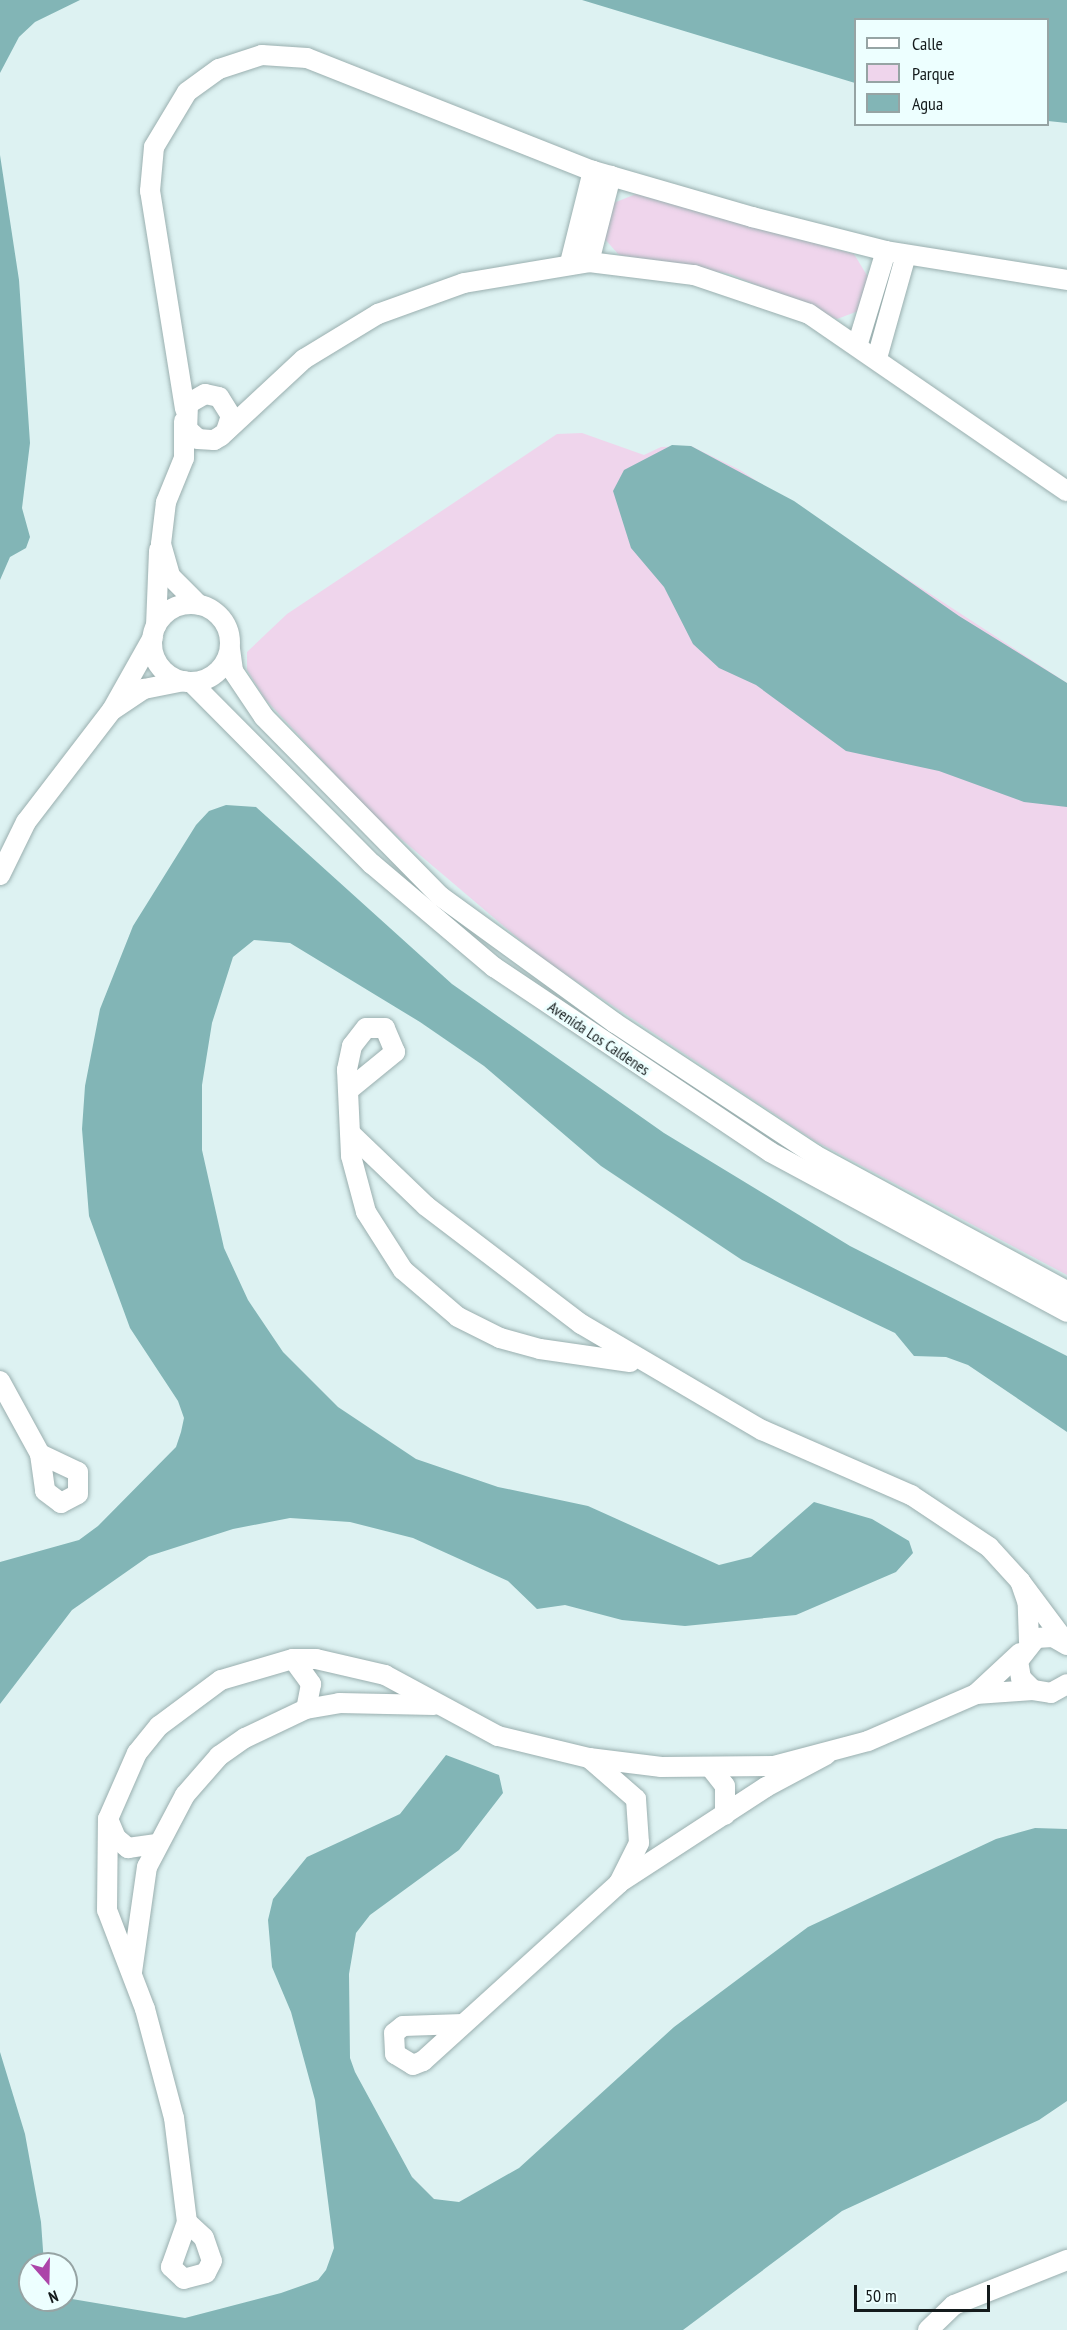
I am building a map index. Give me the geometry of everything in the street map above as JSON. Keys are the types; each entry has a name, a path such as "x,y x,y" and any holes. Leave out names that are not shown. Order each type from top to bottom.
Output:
{"street":[{"path":"187,681 163,670 155,632 155,565 161,544 166,502 180,473 184,415 182,372 150,170 173,107 219,69 262,55 307,58 602,174 886,251 1067,280"},
{"path":"580,262 602,174"},
{"path":"858,343 886,251"},
{"path":"877,358 906,255"},
{"path":"180,473 224,434 257,399 329,341 378,314 464,283 580,262 734,285 809,314 858,343 1067,491"},
{"path":"182,372 229,409 224,434"},
{"path":"184,415 208,394 257,399"},
{"path":"184,415 198,439 224,434"},
{"path":"112,710 144,689 187,681 220,669 230,649 226,626 199,605 170,576 161,544"},
{"path":"0,875 26,822 112,710 155,632 174,608 199,605"},
{"name":"Avenida Los Caldenes","path":"230,649 233,671 264,717 440,896 615,1023 815,1155 1067,1291"},
{"name":"Avenida Los Caldenes","path":"187,681 372,864 495,967 770,1152 1067,1312"},
{"path":"351,1088 351,1134 356,1184 366,1212 404,1270 432,1298 500,1338 641,1364"},
{"path":"351,1134 371,1159 498,1264 641,1364 762,1430 911,1495 989,1547 1020,1581 1067,1645"},
{"path":"0,1381 39,1454"},
{"path":"1020,1581 1028,1604 1021,1678 1054,1692"},
{"path":"976,1694 1025,1647 1053,1637 1067,1645"},
{"path":"187,2222 174,2118 132,1972 107,1911 108,1819 137,1753 183,1704 221,1680 293,1659 337,1662 385,1675 434,1705 498,1736 589,1758 661,1767 711,1768 774,1766 826,1755"},
{"path":"293,1659 311,1684 306,1709"},
{"path":"463,2024 619,1883 686,1839 826,1755 976,1694 1054,1692"},
{"path":"132,1972 141,1895 157,1844 185,1795 219,1756 244,1738 306,1709 339,1703 434,1705"},
{"path":"589,1758 636,1799"},
{"path":"619,1883 642,1829 636,1799 639,1785 661,1767"},
{"path":"711,1768 725,1786 725,1815"},
{"path":"108,1819 116,1838 128,1848 157,1844"},
{"path":"642,1829 662,1841 686,1839"},
{"path":"915,2330 931,2327 954,2305 989,2288 1067,2260"}],"green space":[{"path":"636,194 854,254 868,277 861,310 837,319 730,274 619,255 603,237 611,204"},
{"path":"582,433 644,455 661,447 691,446 740,470 1067,683 1067,1275 815,1141 540,957 374,816 265,699 247,670 247,652 287,614 557,434"}],"water":[{"path":"0,0 80,0 35,22 19,37 0,73"},
{"path":"582,0 1067,0 1067,123 1049,121 1049,18 854,18 854,83"},
{"path":"0,155 19,280 30,443 22,508 30,537 26,548 10,557 0,580"},
{"path":"672,445 691,446 794,501 959,616 1067,683 1067,807 1024,802 939,771 846,751 756,685 719,668 693,644 664,587 631,548 613,491 624,470"},
{"path":"226,805 256,807 452,984 664,1133 850,1246 1067,1356 1067,1432 968,1365 946,1357 914,1356 895,1333 742,1260 601,1166 484,1066 420,1022 290,943 254,940 233,957 212,1023 202,1085 202,1150 224,1248 248,1300 283,1352 338,1407 416,1459 498,1487 588,1506 719,1565 751,1557 814,1502 872,1519 909,1541 913,1553 896,1572 796,1615 685,1626 622,1620 565,1605 537,1609 508,1581 413,1538 350,1522 290,1518 233,1529 149,1556 72,1610 0,1704 0,1562 79,1540 98,1526 176,1447 181,1432 184,1418 178,1401 130,1328 89,1216 82,1129 85,1086 100,1009 133,926 196,825 209,811"},
{"path":"446,1755 499,1775 503,1793 459,1850 370,1915 356,1933 349,1974 350,2058 355,2072 412,2177 434,2199 459,2202 519,2168 674,2027 808,1927 996,1839 1035,1828 1067,1829 1067,2101 1039,2120 842,2211 683,2330 0,2330 0,2052 25,2134 41,2222 43,2252 18,2252 18,2312 78,2312 78,2300 185,2318 281,2293 318,2280 326,2270 334,2248 315,2100 291,2012 272,1967 268,1920 273,1899 307,1857 400,1814"}]}
